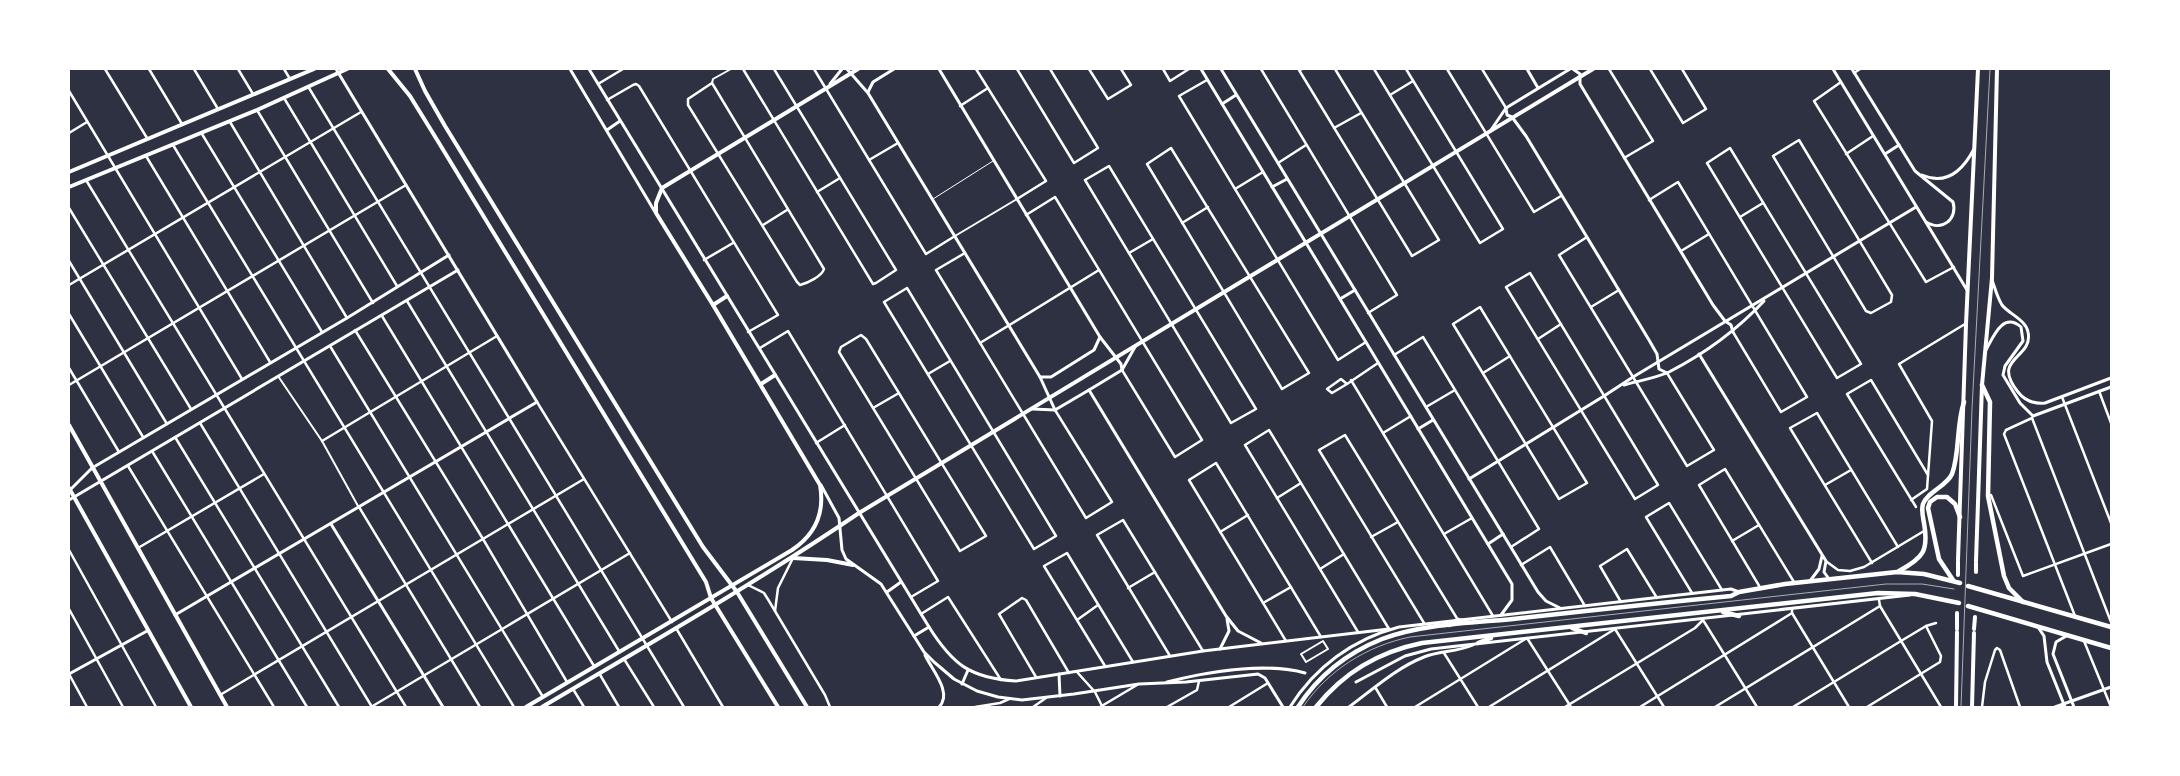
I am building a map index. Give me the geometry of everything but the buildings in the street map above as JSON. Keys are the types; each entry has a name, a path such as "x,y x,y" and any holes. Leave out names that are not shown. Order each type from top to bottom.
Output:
{"highway":[{"path":"1982,384 1989,398 1990,407 1988,496 2004,576 2009,588 2023,602"},
{"path":"1897,572 1918,560 1926,548 1924,504 1929,496 1947,482 1952,472 1959,416 1964,402"},
{"path":"1298,707 1323,677 1355,652 1399,634 1471,623 1731,596 1740,592 1795,583 1897,572 1924,574 1956,582 1938,556 1928,508 1930,502 1937,496 1947,497 1954,502 1960,517"},
{"path":"1968,586 2111,627"},
{"path":"1316,707 1344,677 1364,664 1386,653 1422,643 1878,593 1915,594 1957,603"},
{"path":"1968,606 2111,648"},
{"path":"1720,611 1739,616"},
{"path":"1447,626 1458,620 1471,623"},
{"path":"1571,627 1586,633"},
{"path":"1478,643 1495,636"}],"main road":[{"path":"69,172 314,69"},
{"path":"69,187 202,134 309,88 347,69"},
{"path":"388,69 410,96 706,582 716,606 778,707"},
{"path":"415,69 424,91 445,126 692,530 716,567 737,592 807,707"},
{"path":"526,707 792,550 807,539 815,527 821,513 820,485 656,212 656,203 662,188 858,69"},
{"path":"542,707 549,706 624,658 716,606 793,558 859,513 1593,69"},
{"path":"1958,575 1966,324 1976,147 1978,69"},
{"path":"1976,572 1982,384 1992,278 1997,69"},
{"path":"713,305 727,296"},
{"path":"761,384 775,376"},
{"path":"69,425 226,707"},
{"path":"69,490 191,707"},
{"path":"793,558 827,560 853,565"},
{"path":"1956,707 1957,612"},
{"path":"1972,707 1974,617"}],"street":[{"path":"104,69 147,138"},
{"path":"149,69 182,124"},
{"path":"194,69 218,109"},
{"path":"238,69 253,94"},
{"path":"284,69 290,78"},
{"path":"336,69 672,622"},
{"path":"570,69 656,212"},
{"path":"589,69 928,627 948,655 968,670 984,677 1001,680 1037,678 1220,648 1389,629 1424,623 1722,590 1740,592"},
{"path":"598,84 623,69"},
{"path":"712,83 824,270 816,277 800,285 687,101 712,83 713,79 730,69"},
{"path":"743,69 873,284 896,270 774,69"},
{"path":"814,69 828,86 869,160 926,254 1046,181 976,69"},
{"path":"828,86 842,69"},
{"path":"847,69 852,72 868,93 1009,325 1051,397 1051,403 1112,502 1086,518 936,270 965,253"},
{"path":"868,93 868,88 873,82 894,69"},
{"path":"939,69 960,106 1070,288 1100,337 1120,364 1175,457 1202,440 1055,197 1026,215"},
{"path":"1018,69 1074,163 1098,148 1050,69"},
{"path":"1089,69 1108,99 1131,85 1121,69"},
{"path":"1162,69 1170,81 1189,69"},
{"path":"1201,69 1512,584 1512,600 1501,615"},
{"path":"1222,69 1521,565 1542,597 1561,608"},
{"path":"1261,69 1397,295 1368,313"},
{"path":"1300,70 1412,256 1439,240 1335,69"},
{"path":"1374,69 1480,243 1503,229 1406,69"},
{"path":"1447,69 1534,212 1561,196"},
{"path":"1482,69 1506,108 1507,116 1512,117 1526,136 1561,196 1587,237 1656,352 1659,369 1667,373 1714,450 1687,466 1559,255 1587,237"},
{"path":"1527,69 1538,88"},
{"path":"1491,130 1506,108 1538,88 1571,69 1580,76 1580,84 1624,158 1713,305 1725,321 1731,324 1733,332 1781,412 1807,397 1678,182 1650,200"},
{"path":"1609,69 1653,141 1624,158"},
{"path":"1650,69 1683,123 1706,109 1682,69"},
{"path":"1833,69 1923,220 1968,291"},
{"path":"1860,69 1853,71 1915,171 1950,197 1955,207 1952,218 1943,225 1930,225 1923,220"},
{"path":"1207,80 1179,96 1338,360 1366,342"},
{"path":"1390,95 1413,81"},
{"path":"1841,82 1814,101 1846,154 1926,282 1954,267"},
{"path":"607,100 636,84 778,315 748,332"},
{"path":"309,88 644,638 684,707"},
{"path":"960,106 988,88"},
{"path":"69,91 242,379"},
{"path":"1222,104 1236,94"},
{"path":"284,98 398,288"},
{"path":"257,110 373,303"},
{"path":"69,285 361,112"},
{"path":"1334,128 1362,112"},
{"path":"69,133 87,121"},
{"path":"607,130 620,121"},
{"path":"230,122 347,318"},
{"path":"202,134 322,332"},
{"path":"1846,154 1873,136"},
{"path":"1799,140 1893,298 1891,302 1869,313 1834,258 1773,156 1799,140"},
{"path":"869,160 898,143"},
{"path":"1278,163 1307,145"},
{"path":"1885,154 1899,145"},
{"path":"173,146 514,707"},
{"path":"1915,171 1934,179 1952,176 1967,163 1976,147"},
{"path":"1171,148 1208,207 1309,373 1282,390 1147,164 1171,148"},
{"path":"1730,148 1861,364 1837,378 1740,217 1707,163 1730,148"},
{"path":"146,155 270,362"},
{"path":"1109,166 1153,239 1256,409 1231,423 1085,180 1109,166"},
{"path":"1235,189 1263,172"},
{"path":"817,192 840,178"},
{"path":"1272,187 1287,179"},
{"path":"86,180 223,409 406,707"},
{"path":"69,386 378,204 406,185"},
{"path":"1740,217 1763,203"},
{"path":"1182,223 1208,207"},
{"path":"1469,479 1657,362 1834,258 1916,207"},
{"path":"69,208 191,409"},
{"path":"763,225 787,210"},
{"path":"1681,252 1709,234"},
{"path":"1129,253 1153,239"},
{"path":"704,260 734,243"},
{"path":"69,490 92,468 373,303 449,255"},
{"path":"69,261 167,424"},
{"path":"69,500 458,270"},
{"path":"980,343 1100,270"},
{"path":"1530,273 1658,485 1635,499 1538,339 1506,287 1530,273"},
{"path":"1992,278 2004,306 2028,330 2028,341 2008,367 2009,378 2020,394 2032,402 2045,403 2111,378"},
{"path":"906,288 1056,536 1034,549 928,374 884,302 906,288"},
{"path":"1340,300 1355,290"},
{"path":"1591,307 1619,290"},
{"path":"1621,386 1667,373 1699,354 1733,332 1766,298"},
{"path":"407,300 620,652"},
{"path":"1480,307 1586,483 1559,499 1483,373 1453,324 1480,307"},
{"path":"69,314 143,437"},
{"path":"382,316 594,668"},
{"path":"1985,353 2000,326 2008,322 2021,327 2023,340 2005,366 2003,375 2020,403 2032,417 2111,622"},
{"path":"1538,339 1561,324"},
{"path":"1911,500 1926,490 1932,421 1899,364 1966,324"},
{"path":"356,330 568,683"},
{"path":"759,349 788,331 938,581 911,598"},
{"path":"322,441 497,336"},
{"path":"859,336 863,336 899,393 986,536 960,551 838,350 859,336"},
{"path":"1040,377 1051,377 1094,350 1098,346 1100,337"},
{"path":"1394,355 1423,337 1539,528 1511,547"},
{"path":"330,346 544,697"},
{"path":"1032,409 1056,410 1122,370 1135,346"},
{"path":"1699,354 1822,555 1832,568 1842,571 1860,569 1924,531"},
{"path":"1483,373 1510,356"},
{"path":"928,374 950,361"},
{"path":"1346,384 1341,379 1327,389 1332,392 1346,384 1378,363"},
{"path":"69,368 119,452"},
{"path":"278,376 322,441 359,507 480,707"},
{"path":"1351,380 1493,616"},
{"path":"1916,507 1847,394 1871,380 1928,475"},
{"path":"2076,617 2004,431 2032,417 2111,386"},
{"path":"1089,390 1226,616 1238,630 1263,644"},
{"path":"1426,407 1455,390"},
{"path":"2099,391 2111,423"},
{"path":"873,408 899,393"},
{"path":"2062,397 2111,523"},
{"path":"174,615 537,402"},
{"path":"1872,563 1790,428 1817,413 1898,547"},
{"path":"1383,434 1411,416"},
{"path":"1418,429 1434,420"},
{"path":"200,423 371,707 630,554"},
{"path":"816,443 845,425"},
{"path":"1358,632 1245,445 1269,430 1389,629"},
{"path":"1424,623 1320,450 1345,434 1458,620"},
{"path":"175,437 339,707"},
{"path":"152,451 307,707"},
{"path":"1286,641 1189,480 1216,463 1321,637"},
{"path":"128,466 274,707"},
{"path":"1761,589 1699,485 1725,469 1795,583"},
{"path":"1825,485 1851,470"},
{"path":"138,548 264,474"},
{"path":"220,695 584,479"},
{"path":"1277,498 1301,483"},
{"path":"820,485 835,508 840,526 843,555 853,565 875,579 888,592 924,652 944,692 944,699 939,707"},
{"path":"1991,495 2023,576 2111,544"},
{"path":"1692,594 1646,517 1669,503 1722,590"},
{"path":"1220,532 1248,515"},
{"path":"1444,534 1472,518"},
{"path":"1170,656 1096,535 1123,520 1203,651"},
{"path":"1372,537 1398,522"},
{"path":"331,524 443,707"},
{"path":"1732,541 1759,525"},
{"path":"1488,544 1503,534"},
{"path":"1521,565 1550,547 1586,606"},
{"path":"1621,602 1600,566 1627,549 1656,598"},
{"path":"69,550 156,707"},
{"path":"1105,667 1044,566 1067,553 1133,662"},
{"path":"1320,569 1344,554"},
{"path":"1808,582 1819,569 1822,555"},
{"path":"776,612 778,588 793,558"},
{"path":"1826,561 1824,572 1829,580"},
{"path":"1128,588 1155,572"},
{"path":"888,592 901,582"},
{"path":"748,585 764,593 825,695 830,707"},
{"path":"1263,603 1290,587"},
{"path":"1356,682 1412,654 1478,643 1792,612 1901,598 1915,594"},
{"path":"920,614 948,597 1001,680"},
{"path":"1037,678 998,614 1023,598 1069,673"},
{"path":"1879,600 1880,606 1900,641 1941,707"},
{"path":"1077,620 1098,605"},
{"path":"1715,707 1880,606"},
{"path":"69,609 123,707"},
{"path":"1792,612 1849,707"},
{"path":"1640,707 1725,656 1792,612"},
{"path":"1220,648 1229,631 1226,616"},
{"path":"1703,620 1757,707"},
{"path":"1565,707 1570,706 1695,628 1703,620"},
{"path":"1793,707 1900,641 1926,626 1936,623"},
{"path":"1867,707 1921,675 1941,660 1926,626"},
{"path":"914,636 928,627"},
{"path":"2038,627 2044,636 2047,662 2064,706"},
{"path":"676,628 723,707"},
{"path":"1290,707 1306,686 1333,659 1359,642 1389,629"},
{"path":"1615,629 1664,707"},
{"path":"1490,707 1615,629"},
{"path":"87,707 69,674 147,631"},
{"path":"2068,635 2056,642 2052,652 2074,707"},
{"path":"1527,638 1570,706"},
{"path":"1415,707 1527,638"},
{"path":"2084,640 2111,707"},
{"path":"1323,641 1328,649 1306,662 1302,654 1323,641"},
{"path":"1348,707 1416,661 1478,643"},
{"path":"1982,707 1985,682 1994,650 1997,648 2000,650 2020,707"},
{"path":"924,652 944,672 962,684 988,695 1010,699 1047,698 1139,684 1199,681 1258,674 1268,683 1283,707"},
{"path":"1444,653 1478,707"},
{"path":"624,658 654,707"},
{"path":"1167,682 1189,676 1267,668 1285,668 1305,673"},
{"path":"962,684 968,670"},
{"path":"1077,672 1095,692 1101,707 1139,684"},
{"path":"599,673 619,707"},
{"path":"1059,674 1060,696"},
{"path":"1167,707 1197,690 1199,681"},
{"path":"1229,707 1268,683"},
{"path":"1375,687 1387,707"},
{"path":"2055,707 2064,706 2111,687"},
{"path":"573,689 584,707"},
{"path":"1033,707 1047,698"},
{"path":"975,707 1000,703 1010,699"}],"lane":[{"path":"932,199 993,160"}],"railway":[{"path":"1961,707 1972,409 1990,69"},
{"path":"1303,707 1324,682 1350,662 1364,653 1410,637 1886,584 1922,584 1954,589"}]}
